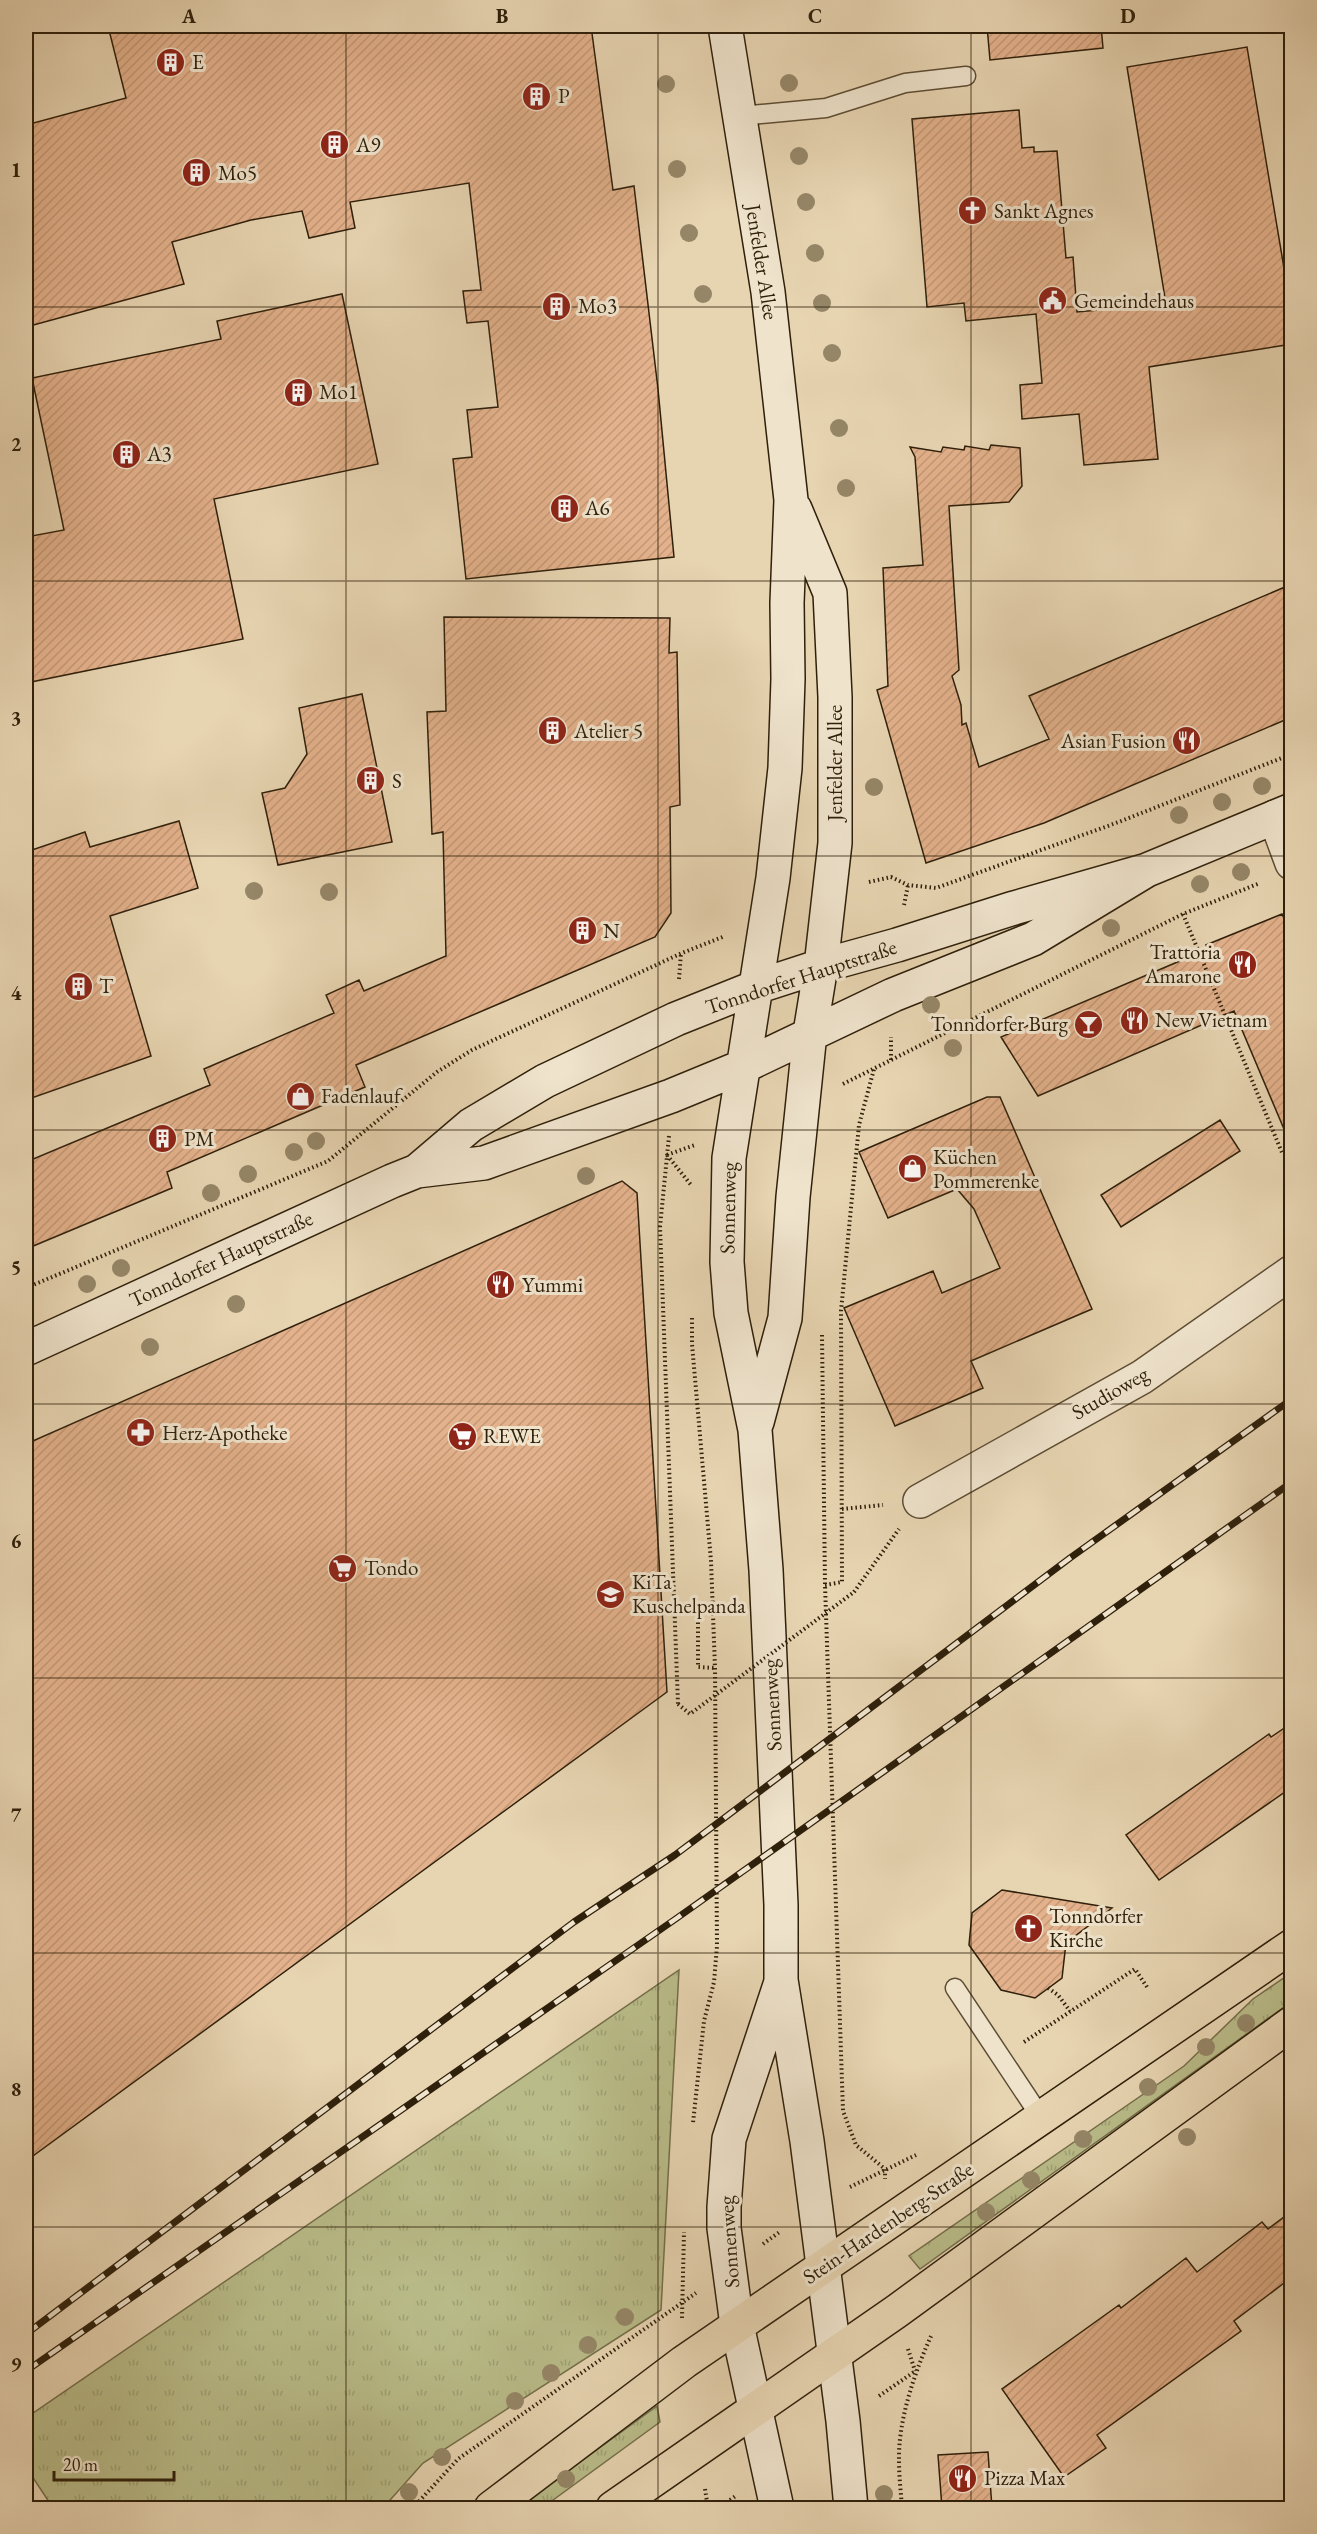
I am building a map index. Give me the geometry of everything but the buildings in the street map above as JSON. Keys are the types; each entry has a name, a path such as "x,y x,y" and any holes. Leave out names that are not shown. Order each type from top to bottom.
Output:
{"main road":[{"name":"Jenfelder Allee","path":"725,26 768,292 791,500 785,768 773,878 756,987"},
{"name":"Jenfelder Allee","path":"791,500 830,593 835,697 835,843 821,966 810,1033"},
{"name":"Tonndorfer Hauptstraße","path":"417,1172 471,1125 544,1081 676,1019 756,987 821,966 1147,870 1283,813"},
{"path":"1281,871 1283,813"},
{"name":"Tonndorfer Hauptstraße","path":"26,1349 392,1181 417,1172 484,1163 624,1115 744,1066 893,995 1034,939 1147,870"},
{"name":"Sonnenweg","path":"756,987 729,1158 727,1262 731,1313 755,1430 766,1570 781,1905 781,1980 807,2140 843,2421 851,2508"},
{"name":"Sonnenweg","path":"755,1430 785,1318 793,1197 810,1033"},
{"name":"Studioweg","path":"920,1501 1142,1377 1292,1272"},
{"name":"Stein-Hardenberg-Straße","path":"491,2508 684,2362 1292,1946"},
{"name":"Sonnenweg","path":"777,2508 737,2325 724,2228 729,2139 781,1980"},
{"path":"613,2508 906,2304 1292,2023"}],"lane":[{"path":"740,116 826,108 905,83 966,76"},
{"path":"955,1988 1042,2119"}],"path":[{"path":"908,885 936,888 1116,823 1292,754"},
{"path":"863,1074 1183,914 1281,871"},
{"path":"1183,914 1283,1155"},
{"path":"26,1288 328,1161 437,1072 472,1050 681,953"},
{"path":"825,1585 842,1582 841,1311 859,1125 874,1068"},
{"path":"692,1186 667,1155 660,1227 678,1704 690,1714 854,1592 920,1501"},
{"path":"692,1312 692,1344 711,1561 715,1668 717,1962"},
{"path":"822,1328 825,1585 843,2111 855,2145 885,2169"},
{"path":"675,1605 698,1605 698,1668 715,1668"},
{"path":"1016,2047 1135,1969 1147,1987"},
{"path":"1048,1988 1058,1995 1070,2011"},
{"path":"413,2508 458,2459 681,2304"},
{"path":"902,2508 898,2459 906,2407 915,2371"}],"green space":[{"path":"679,1970 661,2310 423,2463 383,2508 53,2508 26,2467 26,2418"},
{"path":"1291,1973 1291,2002 920,2269 909,2256 1184,2066 1253,1999"},
{"path":"657,2406 660,2422 542,2508 517,2508"}],"railway":[{"path":"26,2334 574,1922 675,1855 1070,1558 1292,1399"},
{"path":"26,2371 677,1918 1292,1482"}],"place":[{"name":"E","path":"171,62"},
{"name":"P","path":"537,96"},
{"name":"A9","path":"335,145"},
{"name":"Mo5","path":"197,173"},
{"name":"Sankt Agnes","path":"973,211"},
{"name":"Gemeindehaus","path":"1053,301"},
{"name":"Mo3","path":"557,306"},
{"name":"Mo1","path":"298,392"},
{"name":"A3","path":"126,454"},
{"name":"A6","path":"564,508"},
{"name":"Atelier 5","path":"553,731"},
{"name":"Asian Fusion","path":"1187,741"},
{"name":"S","path":"371,781"},
{"name":"N","path":"582,931"},
{"name":"Trattoria Amarone","path":"1242,964"},
{"name":"T","path":"78,986"},
{"name":"New Vietnam","path":"1134,1020"},
{"name":"Tonndorfer Burg","path":"1089,1024"},
{"name":"Fadenlauf","path":"300,1096"},
{"name":"PM","path":"163,1139"},
{"name":"Küchen Pommerenke","path":"912,1169"},
{"name":"Yummi","path":"501,1285"},
{"name":"Herz-Apotheke","path":"141,1433"},
{"name":"REWE","path":"462,1436"},
{"name":"Tondo","path":"343,1568"},
{"name":"KiTa Kuschelpanda","path":"611,1594"},
{"name":"Tonndorfer Kirche","path":"1028,1928"},
{"name":"Pizza Max","path":"963,2478"}]}
